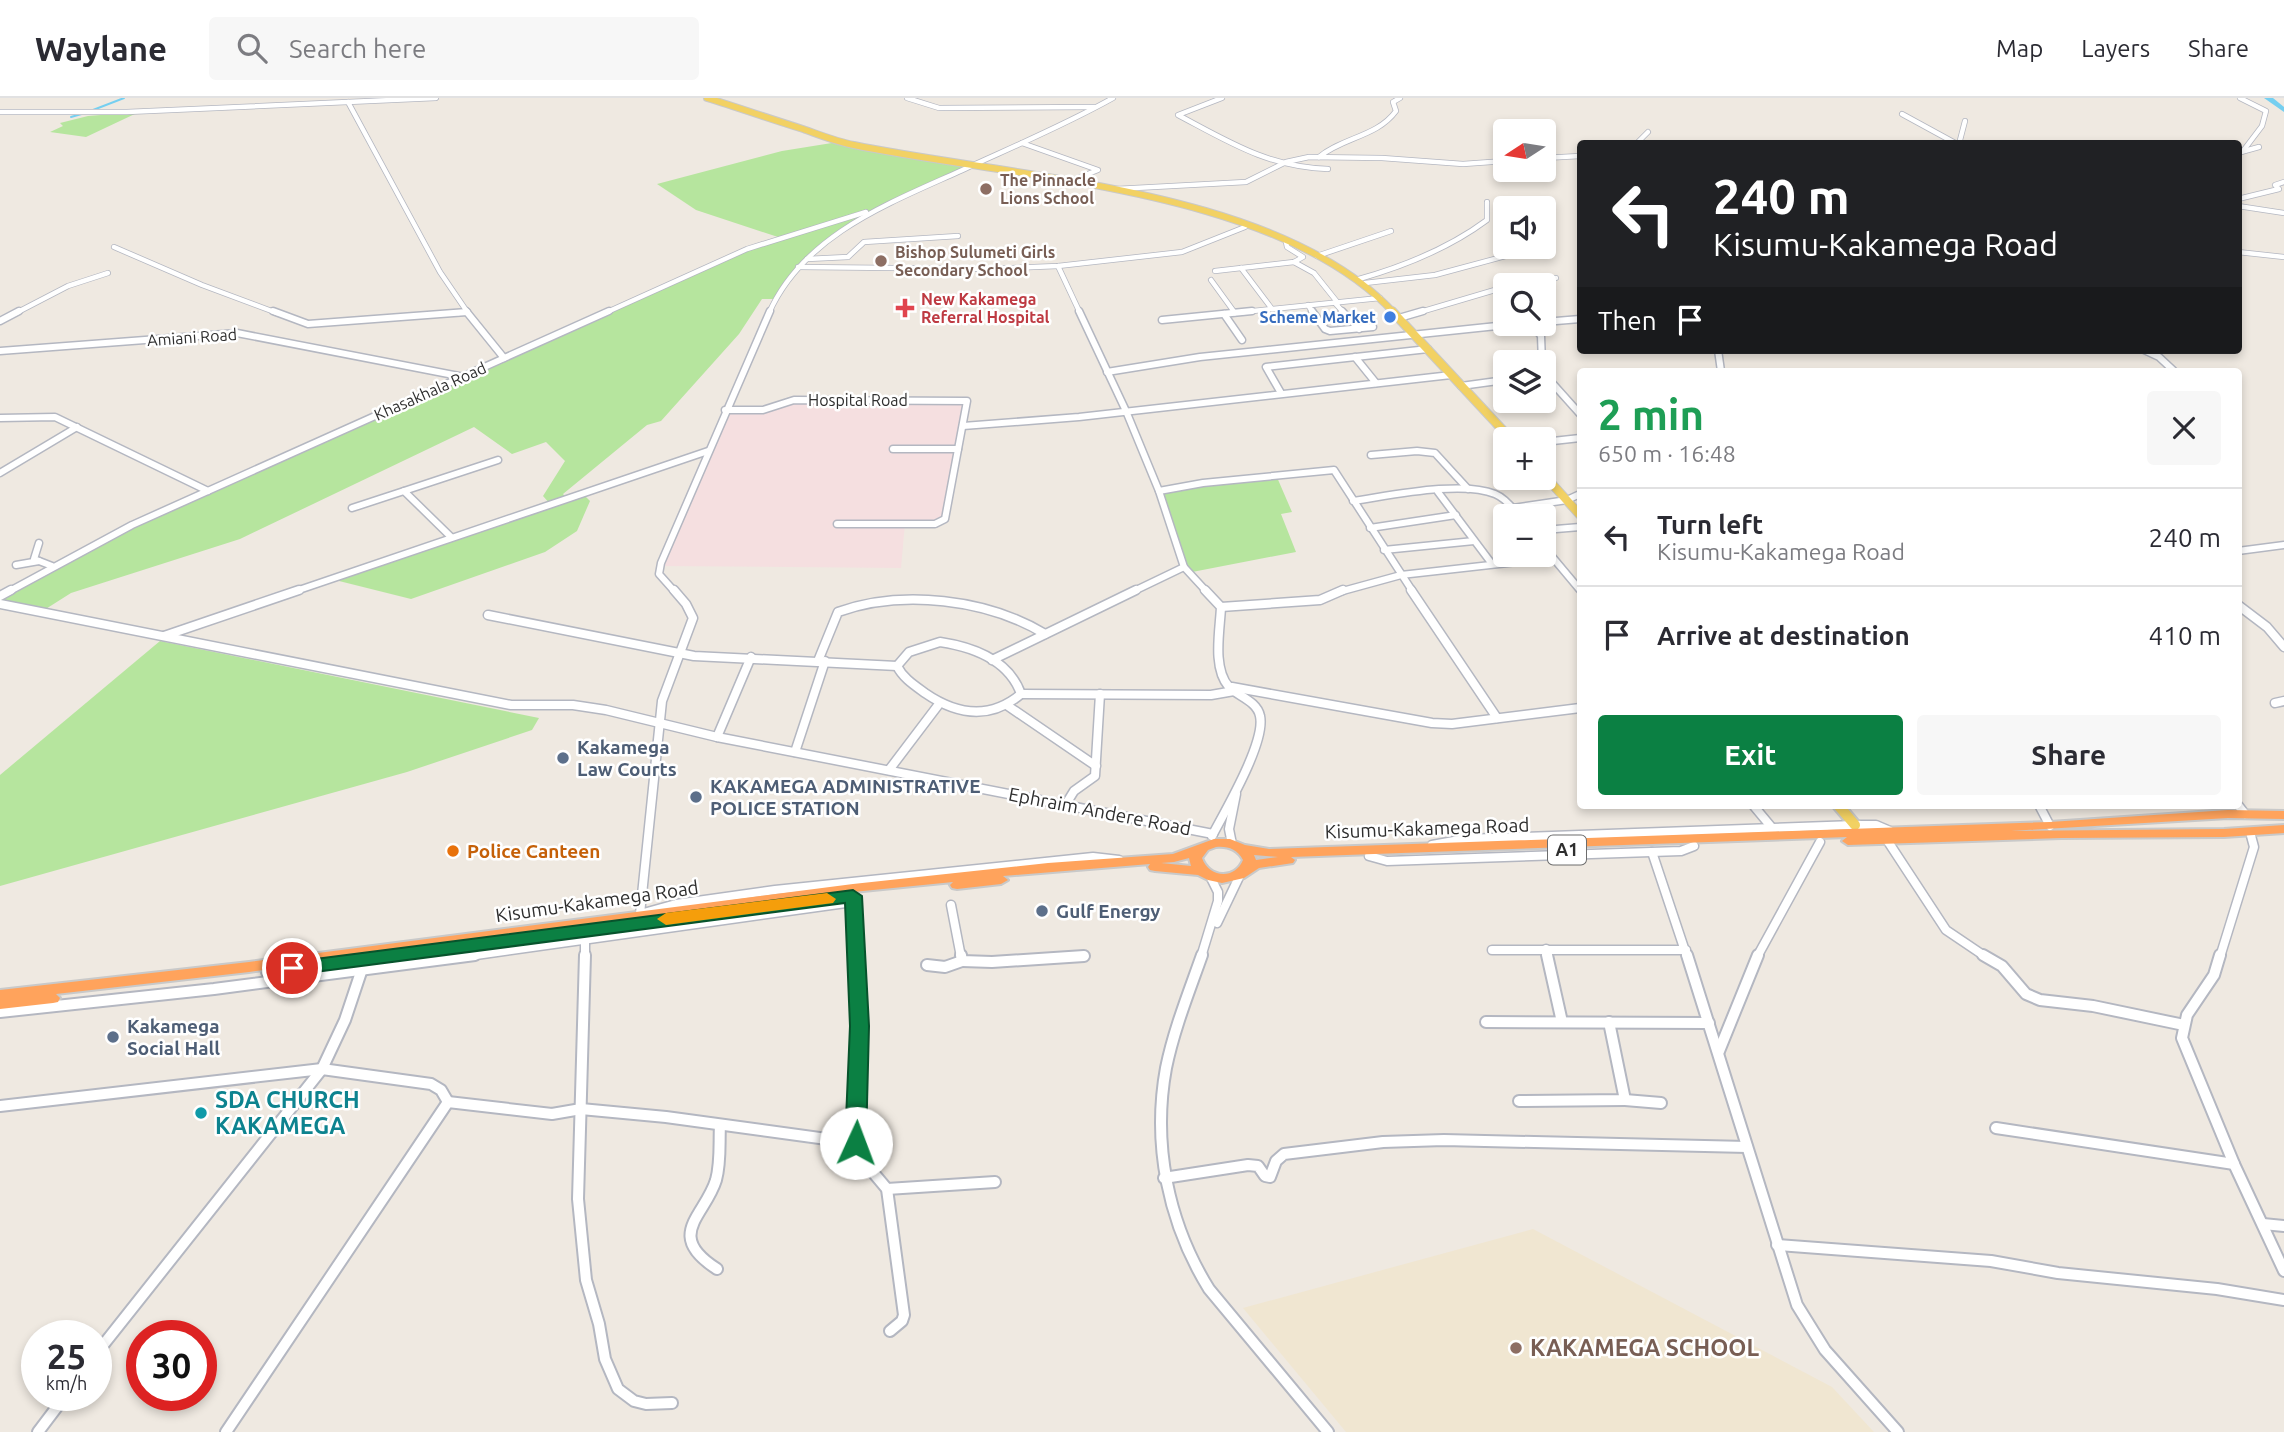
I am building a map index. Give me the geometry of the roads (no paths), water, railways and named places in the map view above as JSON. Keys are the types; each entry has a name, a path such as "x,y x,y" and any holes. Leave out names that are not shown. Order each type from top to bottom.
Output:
{"highway":[{"name":"Kisumu-Kakamega Road","path":"1244,872 1256,864 1274,861 1819,842 1889,835 2209,815 2242,809 2284,815"},
{"path":"2209,815 2221,824 2224,833"},
{"name":"Kisumu-Kakamega Road","path":"1238,846 1269,853 1429,846 1889,835 2224,833 2284,830"},
{"name":"Kisumu-Kakamega Road","path":"0,995 237,968 640,914 989,873 1139,862 1186,856 1207,843"},
{"path":"1207,843 1238,846 1250,860 1244,872 1222,879 1205,874 1195,863 1207,843"},
{"name":"Kisumu-Kakamega Road","path":"0,1004 853,899 1119,870 1178,867 1205,874"}],"main road":[{"path":"707,98 838,142 1116,189 1193,208 1286,242 1362,281 1416,335 1500,427"},
{"path":"1556,488 1577,512"},
{"path":"1841,809 1855,825"}],"street":[{"path":"0,112 127,112 436,98"},
{"path":"907,98 936,108 1097,107"},
{"path":"640,914 659,723 666,687 692,625 692,611 664,582 659,570 725,410 771,308 798,267 871,211 1022,144 1113,98"},
{"path":"1222,98 1178,115 1195,122 1238,149 1282,164 1307,169 1328,169"},
{"path":"1319,157 1326,149 1382,127 1394,116 1396,111 1393,102 1400,98"},
{"path":"2241,98 2266,111 2262,126 2242,151"},
{"path":"1032,101 1032,108"},
{"path":"348,102 440,272 467,312 504,358"},
{"path":"1902,114 1951,140"},
{"path":"1959,140 1965,121"},
{"path":"1640,140 1648,132"},
{"path":"1022,144 1098,170 1070,181"},
{"path":"2242,152 2259,147"},
{"path":"1556,157 1577,156"},
{"path":"1116,189 1245,182 1282,164 1302,158 1382,158 1447,164 1493,162"},
{"path":"2242,198 2279,189 2281,188 2275,185 2284,182"},
{"path":"1362,281 1407,264 1475,230 1487,220 1487,202"},
{"path":"2242,207 2284,213"},
{"name":"Khasakhala Road","path":"0,597 52,566 124,529 747,249 842,217 871,211"},
{"path":"798,267 989,269 1058,266 1182,253 1245,227"},
{"path":"1317,256 1391,231"},
{"path":"807,259 848,257 864,242 958,236"},
{"path":"1214,271 1294,262 1303,257 1287,247 1286,242"},
{"path":"114,247 202,285 308,324 467,312"},
{"path":"2242,252 2284,257"},
{"path":"1362,281 1435,275 1494,259"},
{"path":"1294,262 1314,273 1359,329"},
{"path":"1058,266 1126,411 1159,491 1184,567 1221,607 1222,677 1231,689 1257,710 1260,718 1261,729 1240,781 1207,843"},
{"path":"1241,268 1272,309"},
{"path":"0,321 66,288 108,273"},
{"path":"1211,280 1235,313"},
{"path":"1399,318 1493,290"},
{"path":"1162,320 1380,298"},
{"path":"1308,305 1325,329 1333,331 1373,327"},
{"path":"1224,314 1242,340"},
{"path":"1556,321 1577,319"},
{"path":"1107,372 1200,357 1493,327"},
{"name":"Amiani Road","path":"0,351 237,333 464,377"},
{"path":"1281,393 1266,367 1428,349"},
{"path":"481,368 497,352"},
{"path":"2153,354 2171,368"},
{"path":"1355,357 1376,383"},
{"path":"836,524 942,522 945,519 963,426 1451,375"},
{"path":"1461,386 1493,382"},
{"path":"1556,388 1577,411"},
{"name":"Hospital Road","path":"725,410 763,410 794,400 967,401 963,426"},
{"path":"0,418 55,417 208,491"},
{"path":"0,473 77,427"},
{"path":"1556,441 1577,438"},
{"path":"893,449 958,449"},
{"path":"164,636 708,451"},
{"path":"1371,455 1417,451 1435,453 1468,489"},
{"path":"352,508 498,460"},
{"path":"1159,491 1330,469 1336,471 1384,550 1497,718"},
{"path":"1353,501 1468,489 1495,494 1508,504"},
{"path":"404,491 451,537"},
{"path":"1438,492 1492,564"},
{"path":"1540,504 1567,500 1577,495"},
{"path":"1370,528 1455,515"},
{"path":"1556,529 1577,527"},
{"path":"1384,550 1474,541"},
{"path":"39,543 34,559 52,566"},
{"path":"2242,550 2284,545"},
{"path":"16,565 39,561"},
{"path":"1556,562 1577,586"},
{"path":"1221,607 1320,600 1346,589 1401,575 1492,564"},
{"path":"992,660 1184,567"},
{"path":"0,597 3,600 0,604"},
{"path":"796,751 838,612 863,603 906,602 977,607 1005,613 1045,634"},
{"name":"Ephraim Andere Road","path":"0,604 511,705 587,707 717,737 1066,804 1207,843"},
{"path":"2242,608 2280,636 2284,648"},
{"path":"488,615 694,656 897,666"},
{"path":"897,666 900,659 910,651 940,642 954,644 992,660 1015,680 1021,694"},
{"path":"717,737 751,657"},
{"path":"897,666 906,679 939,704 956,711 973,713 991,712 1008,706 1021,694 1211,695 1231,689 1432,723 1452,724 1577,708"},
{"path":"1066,804 1074,792 1095,776 1100,694"},
{"path":"889,770 939,704"},
{"path":"1008,706 1096,766"},
{"path":"1238,846 1229,829 1240,781"},
{"path":"1757,809 1773,829"},
{"path":"2041,809 2050,826"},
{"path":"1429,846 1465,839 1877,825 1889,835 1945,930 1967,947 2002,966 2026,993 2040,1000 2093,1006 2184,1024"},
{"path":"2250,832 2254,847 2214,975 2184,1024 2184,1047 2284,1271"},
{"path":"1719,1051 1748,975 1770,928 1793,894 1819,842"},
{"path":"1369,856 1387,861 1681,851 1693,846"},
{"path":"1652,852 1719,1051 1797,1305 1810,1329 1844,1374 1898,1432"},
{"path":"1206,944 1244,872"},
{"path":"1205,874 1218,892 1218,901 1167,1068 1161,1106 1160,1139 1164,1178 1191,1259 1208,1288 1328,1432"},
{"path":"0,1012 362,969 853,899 860,1026 856,1143 861,1158 887,1189 904,1315 902,1321 890,1331"},
{"path":"951,905 961,961"},
{"path":"585,938 578,1199 583,1262 608,1370 618,1389 626,1398 646,1404 673,1402"},
{"path":"1492,950 1686,950"},
{"path":"1546,950 1562,1022"},
{"path":"927,965 945,967 961,961 1084,957"},
{"path":"112,1334 321,1069 339,1037 355,998 362,969"},
{"path":"267,972 289,978"},
{"path":"1486,1022 1709,1023"},
{"path":"1609,1022 1625,1100"},
{"path":"0,1106 321,1069 431,1084 441,1090 448,1102"},
{"path":"1519,1101 1625,1100 1661,1103"},
{"path":"448,1102 552,1114 581,1110 856,1143"},
{"path":"226,1432 448,1102"},
{"path":"717,1269 700,1260 692,1243 694,1220 713,1189 717,1177 720,1125"},
{"path":"1996,1128 2234,1164"},
{"path":"1164,1178 1248,1165 1258,1166 1265,1176 1270,1177 1276,1161 1284,1154 1383,1142 1444,1140 1747,1147"},
{"path":"887,1189 995,1182"},
{"path":"2263,1224 2284,1226"},
{"path":"1777,1245 1991,1261 2057,1273 2217,1289 2284,1300"},
{"path":"37,1432 53,1411"}],"waterway":[{"path":"93,110 124,98"},
{"path":"2268,98 2284,110"},
{"path":"71,117 85,113"}],"place":[{"name":"The Pinnacle Lions School","path":"986,189"},
{"name":"Bishop Sulumeti Girls Secondary School","path":"881,261"},
{"name":"New Kakamega Referral Hospital","path":"905,308"},
{"name":"Scheme Market","path":"1390,317"},
{"name":"Kakamega Law Courts","path":"563,758"},
{"name":"KAKAMEGA ADMINISTRATIVE POLICE STATION","path":"696,797"},
{"name":"Police Canteen","path":"453,851"},
{"name":"Gulf Energy","path":"1042,911"},
{"name":"Kakamega Social Hall","path":"113,1037"},
{"name":"SDA CHURCH KAKAMEGA","path":"201,1113"},
{"name":"KAKAMEGA SCHOOL","path":"1516,1348"}]}
